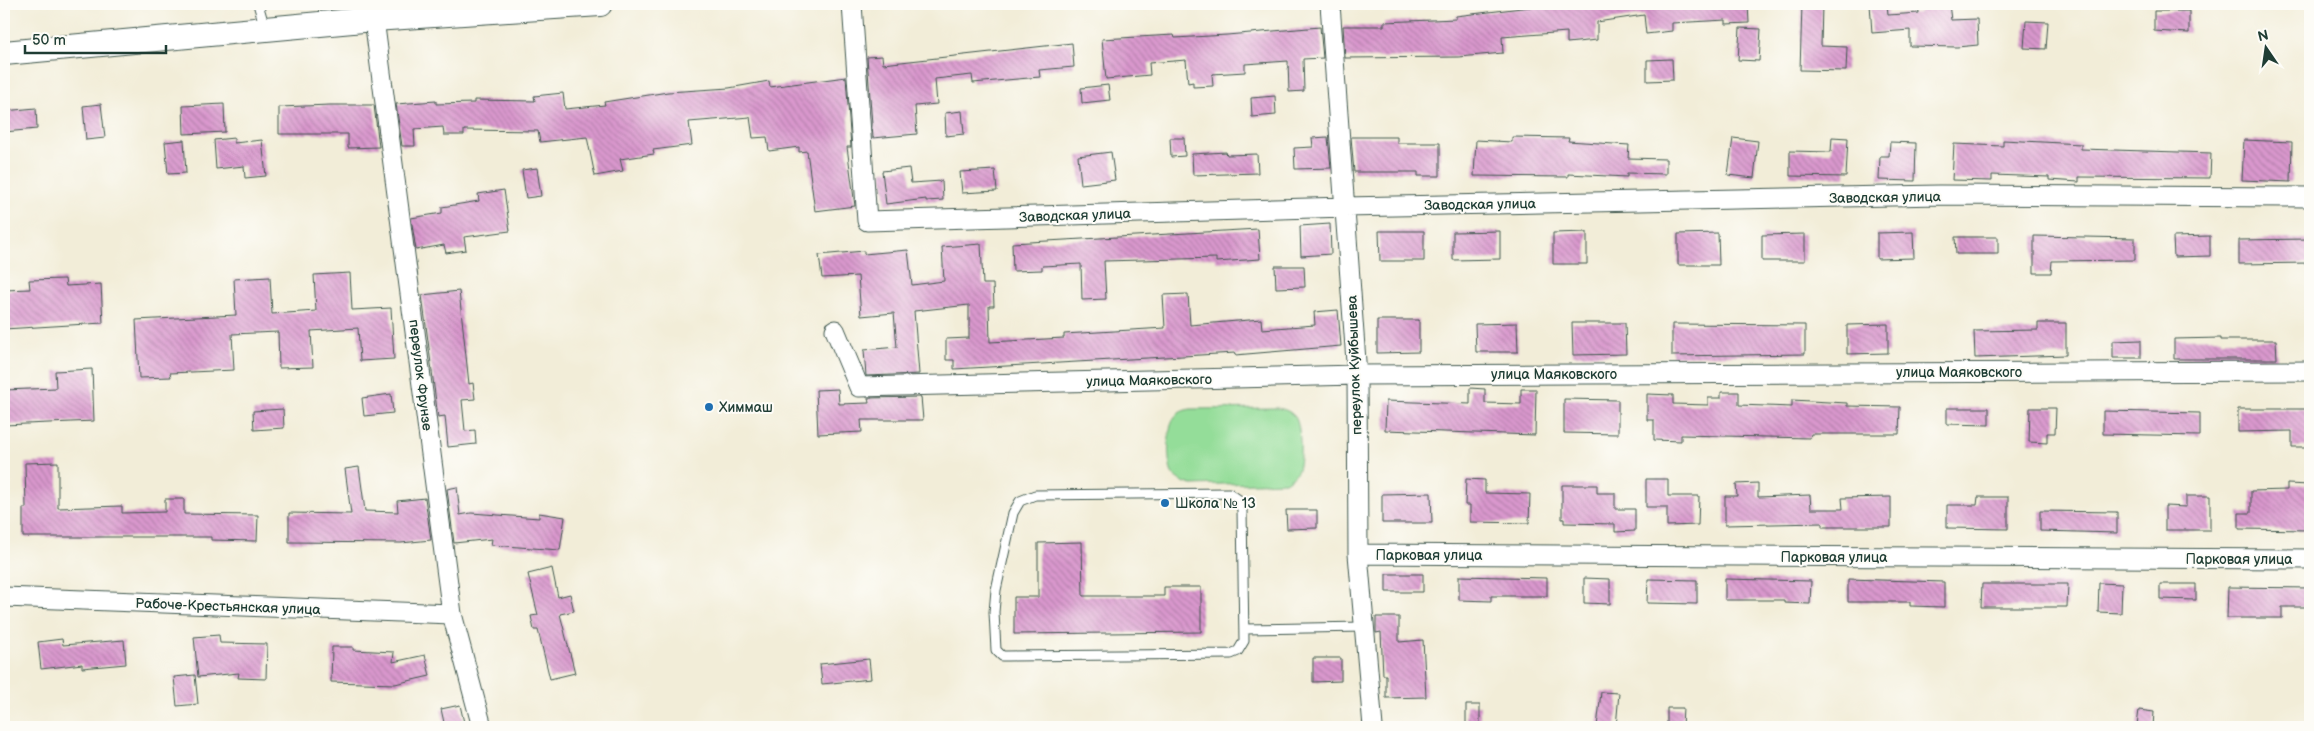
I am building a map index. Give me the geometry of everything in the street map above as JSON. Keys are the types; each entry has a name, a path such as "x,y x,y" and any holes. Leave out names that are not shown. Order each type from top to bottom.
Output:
{"street":[{"path":"4,53 374,19 600,4"},
{"name":"Заводская улица","path":"852,4 867,220 1345,207 1939,195 2310,197"},
{"name":"переулок Куйбышева","path":"1330,4 1357,375 1358,554 1373,727"},
{"name":"переулок Фрунзе","path":"374,19 452,614 482,727"},
{"name":"улица Маяковского","path":"835,330 859,387 1357,375 2310,371"},
{"name":"Парковая улица","path":"1358,554 2310,559"},
{"name":"Рабоче-Крестьянская улица","path":"4,597 452,614"}],"lane":[{"path":"258,4 266,30"},
{"path":"1229,493 1234,495 1241,504 1242,510 1244,629 1242,645 1231,654 1002,656 996,650 994,644 994,612 999,575 1016,506 1026,498 1035,495 1229,493"},
{"path":"1244,629 1364,627"}],"green space":[{"path":"1277,408 1291,413 1295,417 1300,435 1299,467 1297,472 1287,481 1192,485 1176,478 1172,473 1168,445 1172,423 1179,413 1191,409"}],"building":[{"path":"1748,4 1749,23 1726,24 1726,20 1672,23 1672,31 1646,34 1644,15 1597,22 1597,40 1567,43 1567,32 1502,37 1503,53 1459,57 1345,58 1343,26 1384,26 1384,22 1456,19 1456,16 1546,5"},
{"path":"1802,4 1822,4 1821,46 1847,47 1846,71 1800,70"},
{"path":"1870,4 1887,4 1888,15 1919,13 1918,4 1949,4 1951,20 1977,19 1978,45 1957,47 1910,46 1910,30 1872,33"},
{"path":"2154,11 2189,11 2189,33 2154,31"},
{"path":"2026,21 2048,22 2046,49 2024,48"},
{"path":"1320,27 1323,58 1303,59 1304,91 1289,92 1288,61 1245,64 1245,72 1212,74 1213,86 1193,87 1193,82 1188,83 1186,60 1149,63 1150,75 1106,79 1102,39 1174,35 1175,38"},
{"path":"1740,28 1761,29 1759,61 1738,60"},
{"path":"1072,43 1074,67 1039,70 1040,77 973,83 972,75 935,79 937,104 915,106 917,134 873,138 867,57 882,56 883,64"},
{"path":"1672,59 1673,80 1647,81 1647,60"},
{"path":"846,77 851,147 847,147 855,206 815,211 807,151 799,152 799,147 769,151 767,137 753,138 750,117 689,122 692,145 653,150 654,154 620,159 623,171 595,176 587,137 540,142 538,131 464,130 464,135 444,135 443,127 414,129 415,146 402,146 396,104 436,101 436,104 474,103 474,100 535,101 534,96 563,93 565,109 605,105 604,102 668,92 729,88 769,81 770,87"},
{"path":"1108,85 1110,100 1082,103 1081,88"},
{"path":"1275,96 1276,115 1252,117 1251,98"},
{"path":"101,104 105,138 86,140 83,106"},
{"path":"224,104 225,132 184,134 183,106"},
{"path":"374,105 379,147 348,148 348,134 279,134 279,107"},
{"path":"36,108 37,129 4,132 4,111"},
{"path":"962,111 964,134 946,136 945,113"},
{"path":"1328,137 1331,168 1295,169 1294,148 1313,147 1312,138"},
{"path":"1351,137 1397,137 1397,143 1440,143 1440,176 1418,176 1418,172 1354,172"},
{"path":"1512,137 1569,138 1568,141 1629,145 1628,158 1666,159 1666,174 1627,173 1627,177 1568,174 1568,177 1474,176 1476,140 1512,142"},
{"path":"1832,137 1848,138 1846,177 1790,176 1790,151 1831,152"},
{"path":"234,138 234,143 262,140 266,176 245,178 244,166 216,169 214,140"},
{"path":"1170,138 1184,138 1185,156 1171,157"},
{"path":"1733,138 1758,141 1754,178 1728,175"},
{"path":"184,140 186,173 168,174 165,142"},
{"path":"2003,140 2081,144 2081,149 2211,153 2210,178 2079,177 2079,182 2049,180 2049,177 1992,175 1992,181 1952,180 1954,144 2003,146"},
{"path":"2244,140 2292,142 2291,182 2242,180"},
{"path":"1890,142 1916,143 1915,181 1879,180 1880,156 1889,156"},
{"path":"1111,152 1115,180 1081,184 1078,156"},
{"path":"1226,152 1227,155 1257,154 1258,173 1193,175 1192,154"},
{"path":"537,168 541,196 526,198 522,170"},
{"path":"909,168 911,183 942,181 943,200 926,201 926,199 886,204 882,171"},
{"path":"995,170 997,191 962,193 960,172"},
{"path":"504,190 510,231 464,237 466,250 446,253 444,245 416,250 411,218 442,213 442,207 479,201 478,194"},
{"path":"1330,224 1331,254 1301,256 1300,226"},
{"path":"1258,229 1260,259 1216,262 1216,258 1104,261 1106,299 1082,300 1081,264 1042,266 1042,270 1013,271 1012,243"},
{"path":"1379,231 1424,231 1424,261 1380,261"},
{"path":"1500,231 1500,259 1453,260 1453,232"},
{"path":"1587,232 1587,264 1553,264 1553,233"},
{"path":"1913,232 1914,258 1877,259 1877,233"},
{"path":"1718,233 1719,265 1678,265 1678,234"},
{"path":"1805,234 1805,261 1762,261 1762,235"},
{"path":"2034,236 2135,238 2135,260 2052,261 2051,273 2034,273"},
{"path":"2210,236 2210,256 2174,257 2173,237"},
{"path":"1955,237 1998,237 1998,254 1956,254"},
{"path":"2310,239 2310,263 2239,264 2239,240"},
{"path":"981,244 983,284 993,284 994,306 989,306 990,342 1064,338 1064,334 1165,328 1163,295 1188,294 1190,325 1261,319 1262,329 1315,325 1314,312 1338,310 1341,346 1235,355 1235,353 954,369 954,360 946,360 946,339 969,338 969,305 914,311 919,374 866,376 864,350 897,347 894,313 861,316 858,276 822,278 819,255 864,251 864,254 908,250 912,285 944,281 942,247"},
{"path":"1275,266 1304,266 1305,287 1276,288"},
{"path":"350,273 352,310 391,308 394,359 360,361 358,328 311,331 313,367 279,368 278,332 232,334 234,370 170,373 171,377 139,378 136,320 236,315 234,279 270,277 272,314 316,311 314,275"},
{"path":"65,279 66,286 101,284 103,323 4,329 4,290 30,289 29,280"},
{"path":"459,291 469,384 473,383 475,399 462,400 465,431 475,430 476,444 448,447 445,416 438,417 422,295"},
{"path":"1377,320 1419,320 1419,352 1377,353"},
{"path":"1517,323 1518,352 1476,352 1475,324"},
{"path":"1572,323 1625,323 1626,354 1573,355"},
{"path":"2038,323 2066,323 2066,355 1975,358 1974,331 2038,330"},
{"path":"1672,324 1805,325 1805,354 1672,356"},
{"path":"1888,324 1888,353 1847,354 1847,325"},
{"path":"2221,338 2221,340 2276,340 2277,359 2174,359 2174,339"},
{"path":"2141,340 2141,358 2113,358 2113,341"},
{"path":"92,369 94,421 4,425 4,390 56,388 55,371"},
{"path":"1470,388 1485,389 1485,403 1521,404 1521,389 1536,389 1535,435 1385,430 1386,401 1470,404"},
{"path":"838,389 839,404 869,403 868,398 921,397 923,420 861,420 862,432 818,434 816,390"},
{"path":"1721,392 1739,392 1739,405 1792,407 1792,400 1847,403 1847,406 1900,407 1899,434 1811,434 1810,438 1681,435 1681,441 1654,440 1654,420 1647,420 1647,394 1673,395 1673,404 1708,405 1708,398 1721,398"},
{"path":"391,394 393,413 364,416 362,398"},
{"path":"1564,399 1618,400 1618,434 1564,433"},
{"path":"1947,408 1989,408 1989,425 1947,424"},
{"path":"2030,408 2056,408 2055,433 2047,433 2047,443 2029,442"},
{"path":"283,409 284,428 254,430 253,411"},
{"path":"2238,409 2310,409 2310,447 2292,447 2292,431 2238,432"},
{"path":"2103,411 2200,413 2200,436 2103,434"},
{"path":"58,462 58,508 122,506 122,513 165,512 165,499 184,499 184,514 258,515 257,541 211,540 211,537 23,537 23,508 26,508 25,463"},
{"path":"359,467 365,511 398,512 397,501 425,498 431,540 401,543 289,542 289,513 351,514 345,469"},
{"path":"1466,479 1485,480 1485,493 1530,494 1529,523 1470,522 1470,505 1465,505"},
{"path":"1646,479 1668,479 1668,496 1699,496 1698,525 1667,526 1667,507 1646,507"},
{"path":"1758,483 1758,497 1810,495 1811,509 1843,509 1842,498 1891,497 1891,527 1822,527 1822,523 1725,525 1725,496 1737,496 1736,484"},
{"path":"2287,484 2310,485 2310,530 2239,529 2239,513 2251,513 2251,491 2287,490"},
{"path":"1562,485 1597,485 1597,493 1615,493 1615,509 1635,509 1635,531 1615,532 1615,524 1564,523 1564,519 1562,519"},
{"path":"457,487 460,515 471,513 539,518 539,513 565,517 560,550 491,545 492,539 454,543 447,489"},
{"path":"1431,493 1432,523 1382,523 1382,494"},
{"path":"2186,496 2210,496 2210,530 2165,530 2165,506 2186,507"},
{"path":"1978,497 2008,497 2008,529 1947,528 1947,505 1977,505"},
{"path":"1286,510 1317,510 1317,528 1287,529"},
{"path":"2040,511 2117,512 2117,533 2040,531"},
{"path":"1082,542 1083,596 1164,596 1164,587 1201,587 1201,632 1014,634 1014,597 1038,597 1038,543"},
{"path":"552,568 558,597 570,594 574,611 560,614 575,673 550,679 538,630 534,630 531,616 538,615 528,574"},
{"path":"1386,574 1423,574 1423,592 1386,592"},
{"path":"1459,576 1547,578 1547,596 1491,596 1491,601 1459,600"},
{"path":"1584,578 1610,579 1610,604 1584,603"},
{"path":"1648,579 1697,580 1697,604 1647,603"},
{"path":"1725,579 1811,581 1810,604 1784,603 1784,600 1725,600"},
{"path":"1848,579 1944,582 1944,607 1910,606 1910,602 1848,602"},
{"path":"2099,583 2122,584 2121,613 2098,612"},
{"path":"1982,584 2068,584 2067,607 1981,607"},
{"path":"2160,584 2196,584 2196,600 2160,599"},
{"path":"2228,587 2310,588 2310,607 2282,607 2282,618 2227,618"},
{"path":"1376,617 1399,617 1399,642 1423,640 1426,697 1386,698 1386,675 1383,675 1381,632 1376,633"},
{"path":"219,635 220,643 267,644 266,679 238,678 239,673 198,677 194,637"},
{"path":"62,639 63,645 124,640 126,664 82,668 82,664 41,669 38,642"},
{"path":"332,647 353,647 353,650 394,652 393,662 425,655 430,676 395,684 331,682"},
{"path":"1313,658 1341,658 1341,681 1313,682"},
{"path":"869,659 871,679 822,684 820,664"},
{"path":"195,675 198,704 177,706 174,677"},
{"path":"1601,692 1619,693 1616,727 1597,727"},
{"path":"460,705 465,727 445,727 441,709"},
{"path":"1466,705 1480,705 1480,727 1466,727"},
{"path":"1667,708 1683,708 1682,727 1667,727"},
{"path":"2139,710 2154,712 2153,727 2137,725"}],"place":[{"name":"Химмаш","path":"709,407"},
{"name":"Школа № 13","path":"1165,503"}]}
